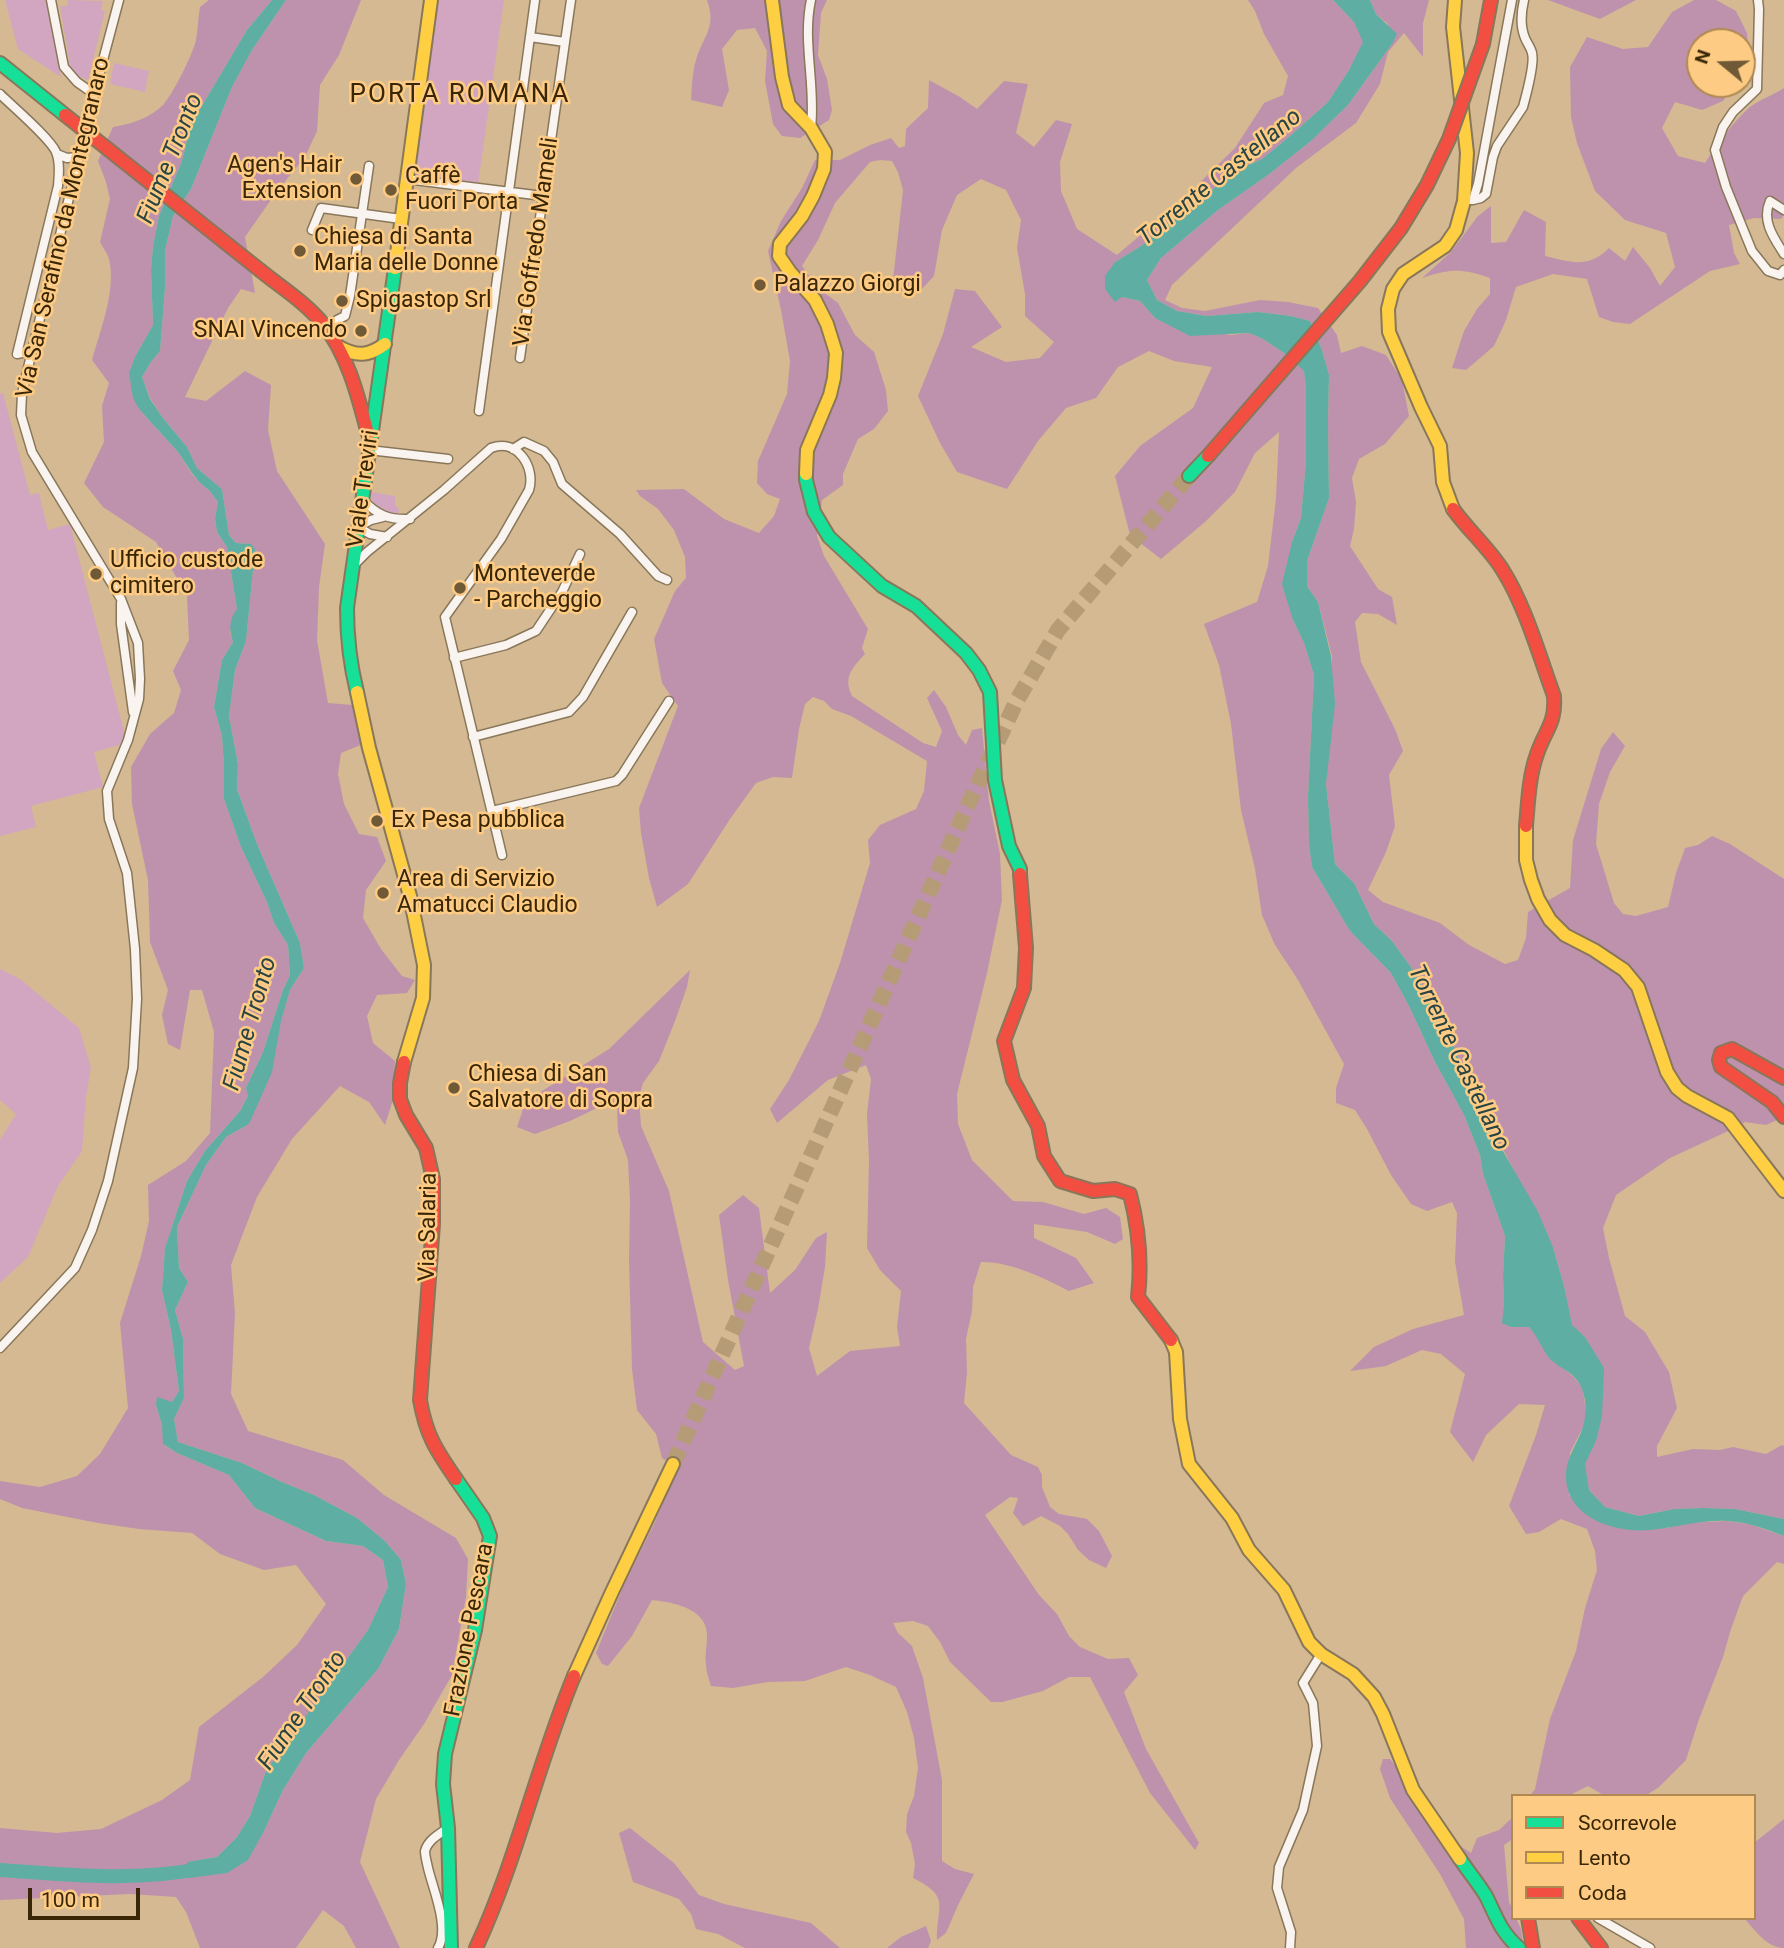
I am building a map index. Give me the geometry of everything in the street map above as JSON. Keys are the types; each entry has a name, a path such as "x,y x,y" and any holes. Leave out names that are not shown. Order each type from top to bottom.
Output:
{"main road":[{"name":"Viale Treviri","path":"424,972 410,896 372,759 351,666 347,608 431,0"},
{"path":"772,0 782,77 789,105 811,128 825,152 824,169 813,196 802,216 780,244 779,256 814,300 827,324 836,353 830,395 807,450 806,480 814,512 829,537 882,586 916,606 966,653 979,670 990,692 995,780 1009,846 1020,869 1026,948 1024,988 1004,1041 1013,1080 1038,1126 1044,1156 1060,1181 1093,1191 1115,1188 1130,1194 1139,1230 1142,1266 1138,1297 1170,1338 1176,1352 1180,1419 1189,1464 1233,1518 1249,1550 1284,1590 1309,1642 1321,1654 1353,1674 1374,1697 1413,1790 1485,1895 1508,1939 1519,1948"},
{"path":"1455,0 1452,27 1467,153 1468,200 1456,230 1445,246 1403,274 1393,289 1388,309 1390,332 1440,446 1443,482 1452,508 1465,528 1484,545 1513,588 1554,696 1555,710 1551,726 1537,752 1528,804 1525,846 1531,880 1550,920 1565,935 1624,970 1638,987 1667,1072 1677,1088 1728,1118 1784,1191"},
{"path":"1189,476 1339,306 1401,228 1456,126 1483,44 1491,0"},
{"path":"0,63 310,310 340,347 360,403 370,446"},
{"path":"340,347 363,356 385,344"},
{"name":"Via Salaria","path":"424,972 420,1010 403,1064 400,1099 406,1115 426,1148 433,1178 433,1224 425,1324"},
{"path":"1784,1078 1732,1049 1721,1053 1719,1060 1724,1070 1772,1102 1784,1117"},
{"name":"Frazione Pescara","path":"425,1324 421,1399 429,1438 483,1518 490,1536 475,1630 445,1754 443,1784 448,1828 451,1948"},
{"path":"476,1948 579,1664 673,1464"},
{"path":"1528,1920 1533,1948"},
{"path":"1580,1920 1601,1948"}],"street":[{"path":"51,0 64,67 76,82 94,94"},
{"name":"Via San Serafino da Montegranaro","path":"0,1348 75,1268 92,1230 108,1181 133,1068 137,999 135,949 127,873 109,819 107,791 128,740 139,699 138,643 121,599 32,452 21,415 22,394 32,351 94,94 120,0"},
{"path":"479,411 535,0"},
{"name":"Via Goffredo Mameli","path":"520,358 571,0"},
{"path":"811,0 808,38 813,109 811,128"},
{"path":"1468,200 1478,184 1486,149 1513,0"},
{"path":"1468,200 1481,198 1486,194 1497,146 1525,101 1533,65 1532,53 1522,24 1524,0"},
{"path":"1758,0 1757,89 1733,111 1723,127 1715,150 1726,187 1752,251 1768,271 1780,275 1784,270"},
{"path":"530,37 565,42"},
{"path":"0,94 49,141 57,154 59,169 58,186 16,354 32,351"},
{"path":"57,154 66,158 79,158"},
{"path":"337,320 345,316 350,296 369,166"},
{"path":"406,179 543,196"},
{"path":"1784,210 1770,201 1767,209 1769,231 1784,254"},
{"path":"312,230 321,208 401,219"},
{"path":"513,449 524,442 544,450 553,461 562,484 620,534 658,576 667,580"},
{"path":"353,566 366,552 410,519 491,448 499,445 523,455 532,482 523,502 501,539 444,617 502,855"},
{"path":"370,446 448,459"},
{"path":"363,500 383,517 410,519"},
{"path":"383,517 359,527 370,534 387,537"},
{"path":"454,658 506,645 536,631 562,593 580,554"},
{"name":"Via San Serafino da Montegranaro","path":"121,599 121,624 134,715"},
{"path":"473,737 569,712 583,697 632,612"},
{"path":"129,680 135,682 140,679"},
{"path":"492,811 616,781 669,701"},
{"path":"1290,1948 1291,1933 1277,1888 1279,1867 1303,1810 1317,1746 1313,1703 1303,1683 1321,1654"},
{"path":"438,1948 442,1943 441,1916 425,1852 432,1840 448,1828"},
{"path":"1601,1920 1650,1948"}],"shaded area":[{"path":"5,0 46,0 61,77 18,49"},
{"path":"68,0 103,1 101,10 105,11 88,80 73,74 71,70 60,6 67,6"},
{"path":"209,0 272,0 247,30 191,124 182,161 159,216 151,269 153,325 136,355 137,403 139,409 178,452 192,474 218,502 215,520 217,532 227,547 237,609 230,632 233,642 222,660 214,707 222,736 224,799 241,847 274,923 288,945 290,975 263,1052 246,1088 248,1096 240,1111 205,1151 187,1181 165,1248 162,1290 171,1330 179,1391 172,1402 156,1405 164,1445 229,1475 255,1508 326,1541 363,1546 383,1560 388,1587 368,1630 266,1771 250,1816 237,1837 217,1857 188,1862 189,1878 264,1831 283,1790 306,1753 378,1669 399,1629 406,1584 401,1560 385,1541 357,1518 314,1495 242,1463 178,1442 174,1419 184,1398 183,1339 175,1310 188,1282 179,1268 177,1227 206,1165 226,1137 249,1124 290,990 304,968 300,943 257,844 237,789 238,764 229,716 235,670 246,641 255,549 250,544 236,543 229,535 222,489 197,468 187,447 150,398 142,377 160,351 165,251 173,216 191,189 232,87 252,50 286,0 361,0 339,55 320,85 317,131 305,157 245,237 255,293 241,289 228,308 185,397 206,401 245,371 271,385 268,430 277,471 325,544 319,587 317,640 328,703 352,705 368,742 341,753 338,774 344,804 359,834 377,837 386,861 366,890 363,918 381,949 402,976 415,980 407,993 377,995 367,1016 373,1043 395,1061 393,1100 385,1125 369,1102 340,1086 292,1139 257,1197 231,1265 235,1313 231,1394 248,1431 343,1460 384,1495 456,1538 468,1559 466,1597 452,1675 376,1799 360,1862 400,1948 356,1948 344,1926 323,1910 296,1948 200,1948 186,1912 176,1897 130,1894 0,1900 0,1828 57,1833 101,1829 162,1800 190,1780 199,1727 263,1677 297,1645 326,1604 296,1565 264,1570 220,1554 192,1533 98,1523 22,1508 0,1499 0,1481 40,1487 77,1476 100,1454 128,1408 120,1323 149,1221 148,1185 186,1161 210,1133 214,1032 202,990 190,990 180,1050 168,1044 162,1015 168,990 150,942 148,880 132,804 131,767 150,734 174,713 181,690 173,671 189,640 187,596 156,542 103,507 84,483 104,442 102,406 109,383 92,360 107,308 111,281 108,256 100,242 110,199 98,161 113,127 146,117 158,110 167,100 194,46 200,7"},
{"path":"436,0 504,0 478,184 411,177"},
{"path":"707,0 827,0 821,13 818,55 827,79 832,110 829,120 800,138 782,136 773,124 765,81 767,51 755,28 737,30 722,49 729,90 722,107 691,100 695,65 710,25"},
{"path":"1248,0 1333,0 1354,22 1364,42 1328,102 1290,136 1262,159 1237,170 1141,246 1115,262 1122,297 1140,301 1155,318 1230,335 1249,333 1287,355 1304,370 1306,461 1301,518 1292,542 1293,620 1314,675 1308,797 1312,867 1350,931 1391,973 1464,1115 1480,1155 1483,1174 1505,1236 1503,1323 1511,1327 1529,1327 1549,1357 1574,1377 1583,1389 1586,1413 1584,1425 1570,1453 1569,1496 1667,1528 1685,1523 1726,1521 1749,1524 1784,1536 1784,1564 1777,1562 1743,1596 1686,1760 1659,1787 1648,1794 1602,1794 1588,1786 1572,1794 1531,1794 1535,1789 1550,1719 1576,1651 1597,1570 1595,1551 1587,1529 1561,1519 1539,1532 1526,1534 1509,1506 1545,1405 1519,1404 1486,1435 1473,1462 1450,1432 1465,1374 1441,1354 1422,1350 1386,1366 1350,1371 1374,1347 1413,1329 1464,1315 1455,1262 1457,1213 1452,1202 1427,1211 1411,1204 1391,1175 1355,1110 1336,1103 1336,1088 1344,1064 1298,980 1275,945 1262,915 1255,869 1241,810 1231,724 1219,665 1204,624 1257,602 1268,566 1276,498 1279,432 1255,453 1235,492 1205,522 1161,559 1130,535 1115,476 1140,446 1193,408 1212,367 1174,361 1149,351 1118,367 1096,398 1066,408 1038,441 1007,489 957,472 918,396 943,334 955,289 975,291 1002,327 971,347 1006,362 1040,358 1054,342 1025,316 1025,294 1017,248 1021,220 1006,190 981,179 957,195 942,230 934,276 918,293 892,289 903,190 892,161 870,162 835,203 818,240 802,266 818,288 838,303 855,335 874,352 886,390 888,411 874,429 858,439 843,474 843,485 822,500 817,536 824,556 868,629 862,648 865,654 850,673 849,689 852,696 923,743 936,747 942,731 927,698 934,690 966,745 972,730 982,728 989,801 1000,854 1002,900 957,1094 958,1124 972,1160 1013,1201 1043,1202 1084,1214 1106,1208 1120,1217 1123,1239 1115,1244 1087,1232 1034,1224 1034,1238 1076,1258 1094,1283 1069,1291 1014,1267 981,1262 973,1287 972,1311 966,1339 964,1403 1011,1455 1038,1467 1050,1507 1059,1514 1087,1519 1099,1531 1112,1556 1106,1568 1089,1560 1060,1526 1041,1516 1023,1526 1013,1513 1018,1498 1010,1497 985,1515 1039,1595 1057,1614 1069,1636 1080,1647 1108,1659 1129,1658 1138,1675 1124,1692 1146,1749 1199,1843 1195,1850 1150,1793 1090,1677 1069,1677 1043,1691 1002,1702 991,1702 950,1662 928,1626 913,1621 893,1623 898,1633 912,1646 923,1678 942,1780 942,1861 955,1869 974,1874 946,1933 937,1940 937,1896 913,1878 915,1864 906,1832 907,1814 914,1796 918,1768 907,1712 896,1687 846,1667 805,1681 768,1682 733,1688 711,1686 706,1667 706,1630 701,1619 696,1613 682,1606 652,1600 632,1636 608,1666 602,1664 596,1653 678,1467 662,1458 656,1434 637,1410 632,1369 628,1160 618,1132 617,1105 603,1105 535,1134 517,1127 523,1109 539,1093 609,1049 690,970 687,987 659,1061 643,1083 639,1097 641,1126 669,1191 703,1342 735,1370 744,1366 719,1215 743,1195 759,1208 770,1293 795,1270 816,1238 827,1232 825,1267 809,1348 817,1376 850,1351 900,1346 897,1327 901,1291 880,1270 867,1248 867,1114 871,1079 866,1065 828,1080 777,1123 770,1109 789,1080 819,1021 840,963 870,863 868,840 880,825 916,809 924,791 927,761 813,697 805,704 792,778 773,777 756,783 688,884 657,907 649,878 639,808 678,706 662,683 654,639 675,591 686,578 685,557 674,530 658,509 636,490 684,489 724,519 759,533 774,516 780,499 767,494 757,483 758,461 787,394 790,361 768,251 781,221 802,188 815,160 840,160 891,138 899,148 905,146 906,129 928,108 929,80 977,109 1004,81 1028,84 1016,133 1034,147 1056,120 1072,124 1060,162 1061,191 1077,229 1117,255 1184,198 1235,148 1264,103 1283,95 1288,76 1264,34"},
{"path":"1370,0 1429,0 1423,23 1423,57 1404,33 1388,52 1380,84 1356,123 1296,168 1172,285 1165,300 1182,308 1205,311 1260,300 1318,308 1337,335 1341,353 1362,346 1386,355 1402,380 1409,416 1385,444 1359,459 1352,478 1356,502 1350,546 1378,589 1392,597 1397,625 1378,614 1362,613 1355,622 1361,662 1395,729 1403,751 1389,775 1395,826 1368,890 1383,902 1440,923 1469,945 1505,964 1518,960 1526,938 1528,912 1570,888 1573,840 1601,749 1613,732 1625,746 1610,772 1599,804 1596,844 1614,903 1623,914 1636,916 1668,907 1685,848 1698,845 1712,836 1730,844 1784,879 1784,1117 1766,1125 1745,1122 1670,1158 1616,1195 1603,1228 1625,1316 1645,1332 1669,1372 1677,1408 1657,1446 1657,1457 1693,1449 1720,1450 1733,1447 1766,1454 1782,1445 1784,1519 1735,1509 1703,1508 1674,1509 1639,1516 1605,1507 1589,1490 1584,1464 1596,1441 1585,1337 1571,1325 1553,1247 1489,1127 1453,1044 1413,970 1392,941 1374,924 1354,883 1335,864 1326,784 1332,656 1318,602 1307,586 1307,561 1329,498 1329,375 1322,350 1310,321 1258,312 1207,316 1177,311 1157,300 1147,280 1161,258 1218,210 1311,141 1348,105 1392,44 1388,24 1376,14"},
{"path":"1548,0 1636,0 1600,19"},
{"path":"1694,0 1716,0 1736,11 1744,28 1686,28 1686,98 1725,98 1702,110 1675,102 1662,128 1678,156 1705,163 1743,113 1784,88 1784,214 1781,219 1754,218 1729,225 1734,253 1740,264 1710,271 1630,324 1599,317 1587,279 1553,274 1516,287 1506,320 1494,346 1466,370 1452,368 1464,331 1490,294 1490,278 1456,271 1422,278 1450,253 1478,216 1491,206 1491,243 1506,242 1524,210 1546,222 1545,256 1579,262 1594,259 1609,248 1625,261 1633,247 1660,286 1675,267 1666,233 1625,220 1595,191 1577,143 1571,117 1570,67 1587,37 1623,49 1648,47 1672,12"},
{"path":"114,63 149,71 145,92 110,84"},
{"path":"3,393 30,495 39,493 48,530 70,524 127,743 94,752 103,787 31,806 36,827 0,836 0,394"},
{"path":"371,492 395,496 398,515 379,509 373,502"},
{"path":"0,969 20,979 79,1028 91,1067 82,1151 58,1186 28,1257 0,1283 0,1140 16,1114 0,1100"},
{"path":"1383,1759 1390,1759 1456,1843 1471,1853 1477,1838 1499,1830 1511,1819 1511,1840 1504,1845 1509,1902 1511,1920 1517,1920 1524,1948 1466,1948 1464,1919 1440,1874 1390,1798 1380,1769"},
{"path":"1784,1819 1784,1948 1767,1942 1746,1920 1756,1920 1756,1841"},
{"path":"630,1828 674,1863 699,1895 724,1904 811,1923 840,1948 745,1948 718,1934 696,1929 691,1914 679,1899 633,1882 619,1833"},
{"path":"926,1926 931,1941 928,1948 887,1948 901,1937"}],"water":[{"path":"272,0 286,0 252,50 232,87 191,189 173,216 165,251 160,351 142,377 150,399 187,447 197,468 222,489 229,535 236,543 251,544 255,549 246,641 235,670 229,716 238,764 237,789 257,844 300,943 304,968 290,990 281,1021 272,1072 249,1124 226,1137 206,1165 177,1227 179,1268 188,1282 175,1310 183,1339 184,1398 174,1419 178,1442 242,1463 314,1495 357,1518 385,1541 401,1560 406,1584 399,1629 378,1669 306,1753 283,1790 248,1860 227,1873 189,1878 187,1862 217,1857 237,1837 250,1816 266,1771 368,1630 388,1587 383,1560 363,1546 326,1541 255,1508 229,1475 177,1453 163,1444 162,1425 156,1405 157,1397 172,1402 179,1391 171,1330 162,1290 165,1248 187,1181 205,1151 240,1111 248,1096 246,1088 263,1052 290,975 288,945 274,923 241,847 224,799 222,736 214,707 222,660 233,642 230,625 237,609 227,547 217,532 215,519 218,502 139,409 133,398 129,373 153,325 153,246 159,216 182,161 191,124 247,30"},
{"name":"Torrente Castellano","path":"1333,0 1370,0 1376,14 1397,34 1392,44 1348,105 1311,141 1218,210 1161,258 1147,280 1157,300 1177,311 1207,316 1258,312 1310,321 1322,350 1329,375 1329,498 1307,561 1307,586 1318,602 1331,656 1335,704 1326,784 1335,864 1354,883 1374,924 1392,941 1413,970 1453,1044 1489,1127 1537,1210 1553,1247 1572,1325 1585,1337 1604,1368 1602,1416 1596,1441 1585,1464 1589,1490 1605,1507 1639,1516 1674,1509 1703,1508 1735,1509 1784,1519 1784,1536 1749,1524 1727,1521 1643,1530 1619,1528 1586,1514 1577,1507 1571,1497 1566,1473 1584,1423 1586,1410 1582,1390 1571,1374 1549,1358 1529,1327 1511,1327 1502,1323 1505,1236 1483,1174 1480,1155 1464,1115 1391,973 1350,931 1312,867 1308,797 1314,675 1282,584 1301,518 1306,461 1304,371 1287,355 1249,333 1190,336 1155,318 1140,301 1122,297 1115,302 1105,289 1105,276 1115,262 1141,246 1237,170 1262,159 1328,102 1363,42 1354,22"}],"waterway":[{"name":"Fiume Tronto","path":"0,1870 128,1876 204,1868"}],"tunnel":[{"path":"673,1464 1017,700 1058,630 1189,476"}],"traffic: fast":[{"path":"0,63 65,115"},
{"path":"357,692 349,650 347,608 395,268"},
{"path":"1189,476 1208,456"},
{"path":"806,474 814,512 829,537 882,586 916,606 966,653 979,670 990,692 995,780 1009,846 1020,874"},
{"path":"451,1948 448,1828 443,1784 445,1754 475,1630 490,1536 483,1518 456,1479"},
{"path":"1460,1859 1486,1896 1503,1930 1519,1948"}],"traffic: slow":[{"path":"395,268 431,0"},
{"path":"772,0 782,77 789,105 811,128 825,152 824,169 813,196 802,216 780,244 779,256 815,300 827,324 836,353 830,395 807,450 806,474"},
{"path":"1453,509 1443,482 1440,446 1389,332 1388,309 1393,289 1403,274 1445,246 1456,230 1464,201 1467,153 1453,27 1455,0"},
{"path":"339,347 363,354 385,344"},
{"path":"357,692 369,748 410,896 424,965 423,998 404,1062"},
{"path":"1526,826 1526,860 1531,880 1550,920 1565,935 1624,970 1638,987 1667,1072 1677,1088 1728,1118 1784,1191"},
{"path":"1171,1340 1176,1352 1180,1419 1189,1464 1232,1518 1249,1550 1284,1590 1309,1642 1321,1654 1353,1674 1374,1697 1413,1790 1460,1859"},
{"path":"574,1676 673,1464"}],"traffic: jam":[{"path":"1483,44 1491,0"},
{"path":"1208,456 1360,281 1401,228 1427,185 1449,139 1483,44"},
{"path":"65,115 261,271"},
{"path":"261,271 309,309 332,336 351,376 368,434"},
{"path":"1453,509 1496,561 1510,583 1531,631 1554,696 1552,720 1532,771 1526,826"},
{"path":"1020,874 1026,948 1024,988 1004,1041 1013,1080 1038,1126 1044,1156 1060,1181 1093,1191 1115,1189 1130,1194 1139,1245 1138,1297 1171,1340"},
{"path":"1784,1078 1732,1049 1721,1053 1721,1067 1772,1102 1784,1117"},
{"path":"404,1062 400,1099 406,1115 426,1148 433,1179 433,1224 420,1400 433,1442 456,1479"},
{"path":"476,1948 503,1881 574,1676"},
{"path":"1528,1920 1533,1948"},
{"path":"1580,1920 1601,1948"}],"place":[{"name":"Agen's Hair Extension","path":"356,179"},
{"name":"Caffè Fuori Porta","path":"391,190"},
{"name":"Chiesa di Santa Maria delle Donne","path":"300,251"},
{"name":"Palazzo Giorgi","path":"760,285"},
{"name":"Spigastop Srl","path":"342,301"},
{"name":"SNAI Vincendo","path":"361,331"},
{"name":"Ufficio custode cimitero","path":"96,574"},
{"name":"Monteverde - Parcheggio","path":"460,588"},
{"name":"Ex Pesa pubblica","path":"377,821"},
{"name":"Area di Servizio Amatucci Claudio","path":"383,893"},
{"name":"Chiesa di San Salvatore di Sopra","path":"454,1088"}],"district":[{"name":"PORTA ROMANA","path":"460,95"}]}
